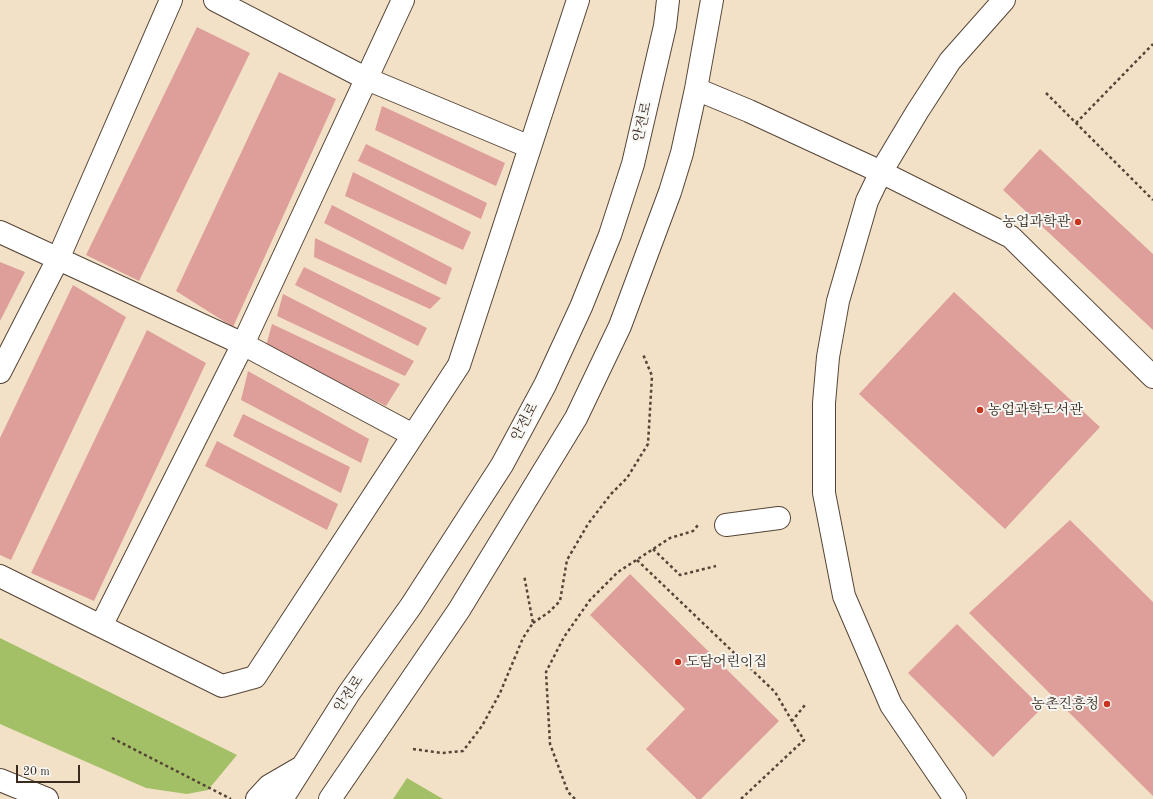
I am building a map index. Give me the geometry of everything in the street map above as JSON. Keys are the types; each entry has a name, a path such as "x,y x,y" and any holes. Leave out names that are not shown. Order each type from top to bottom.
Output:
{"street":[{"path":"0,372 58,259 172,0"},
{"path":"215,0 368,79 530,147"},
{"path":"101,626 243,344 368,79 403,0"},
{"path":"0,576 222,686 255,677 459,365 578,0"},
{"name":"안전로","path":"282,799 349,693 411,606 502,465 545,385 584,300 610,236 622,200 633,164 665,26 668,0"},
{"path":"336,794 459,610 576,418 620,326 670,192 682,153 696,89 712,0"},
{"path":"955,799 891,704 844,596 824,493 824,403 828,357 838,301 867,201 881,172 950,61 1004,0"},
{"path":"696,89 749,111 881,172 1011,237 1153,377"},
{"path":"0,232 243,344 413,435"},
{"path":"726,525 779,518"},
{"path":"257,799 269,786 303,767"},
{"path":"0,780 47,799"}],"path":[{"path":"1076,123 1153,44"},
{"path":"1046,93 1153,200"},
{"path":"413,749 442,753 463,751 482,726 500,693 511,663 523,638 533,623 549,612 560,601 567,560 588,524 611,494 627,478 648,444 652,376 643,354"},
{"path":"575,799 568,792 550,744 546,672 564,637 590,600 618,572 670,538 693,531 698,525"},
{"path":"653,549 680,575 716,566"},
{"path":"636,560 775,692 804,740 741,799"},
{"path":"524,575 533,623"},
{"path":"792,722 805,705"},
{"path":"112,738 231,799"}],"green space":[{"path":"0,638 237,755 208,790 187,794 146,788 0,724"},
{"path":"407,778 443,799 393,799"}],"building":[{"path":"197,27 250,53 139,281 86,255"},
{"path":"279,72 336,99 233,327 176,291"},
{"path":"382,106 505,163 496,186 375,130"},
{"path":"366,144 487,203 481,219 358,161"},
{"name":"농업과학관","path":"1040,149 1153,254 1153,330 1003,190"},
{"path":"353,172 471,232 463,250 345,196"},
{"path":"332,205 452,268 446,285 324,223"},
{"path":"315,238 441,298 430,309 314,257"},
{"path":"0,262 25,272 0,321"},
{"path":"304,267 427,328 418,346 295,285"},
{"path":"73,285 126,317 11,560 0,555 0,438"},
{"name":"농업과학도서관","path":"954,292 1100,427 1005,529 859,394"},
{"path":"283,294 414,361 405,376 277,316"},
{"path":"272,324 400,384 386,406 266,346"},
{"path":"147,330 206,363 94,601 31,573"},
{"path":"248,371 369,439 361,463 241,400"},
{"path":"243,414 350,467 341,493 233,436"},
{"path":"217,441 338,504 327,530 205,466"},
{"name":"농촌진흥청","path":"1070,520 1153,602 1153,796 969,613"},
{"name":"도담어린이집","path":"630,574 779,721 701,799 697,799 646,749 685,709 590,615"},
{"path":"957,624 1042,708 993,757 908,673"}],"place":[{"name":"농업과학관","path":"1078,222"},
{"name":"농업과학도서관","path":"980,410"},
{"name":"도담어린이집","path":"678,662"},
{"name":"농촌진흥청","path":"1107,704"}]}
